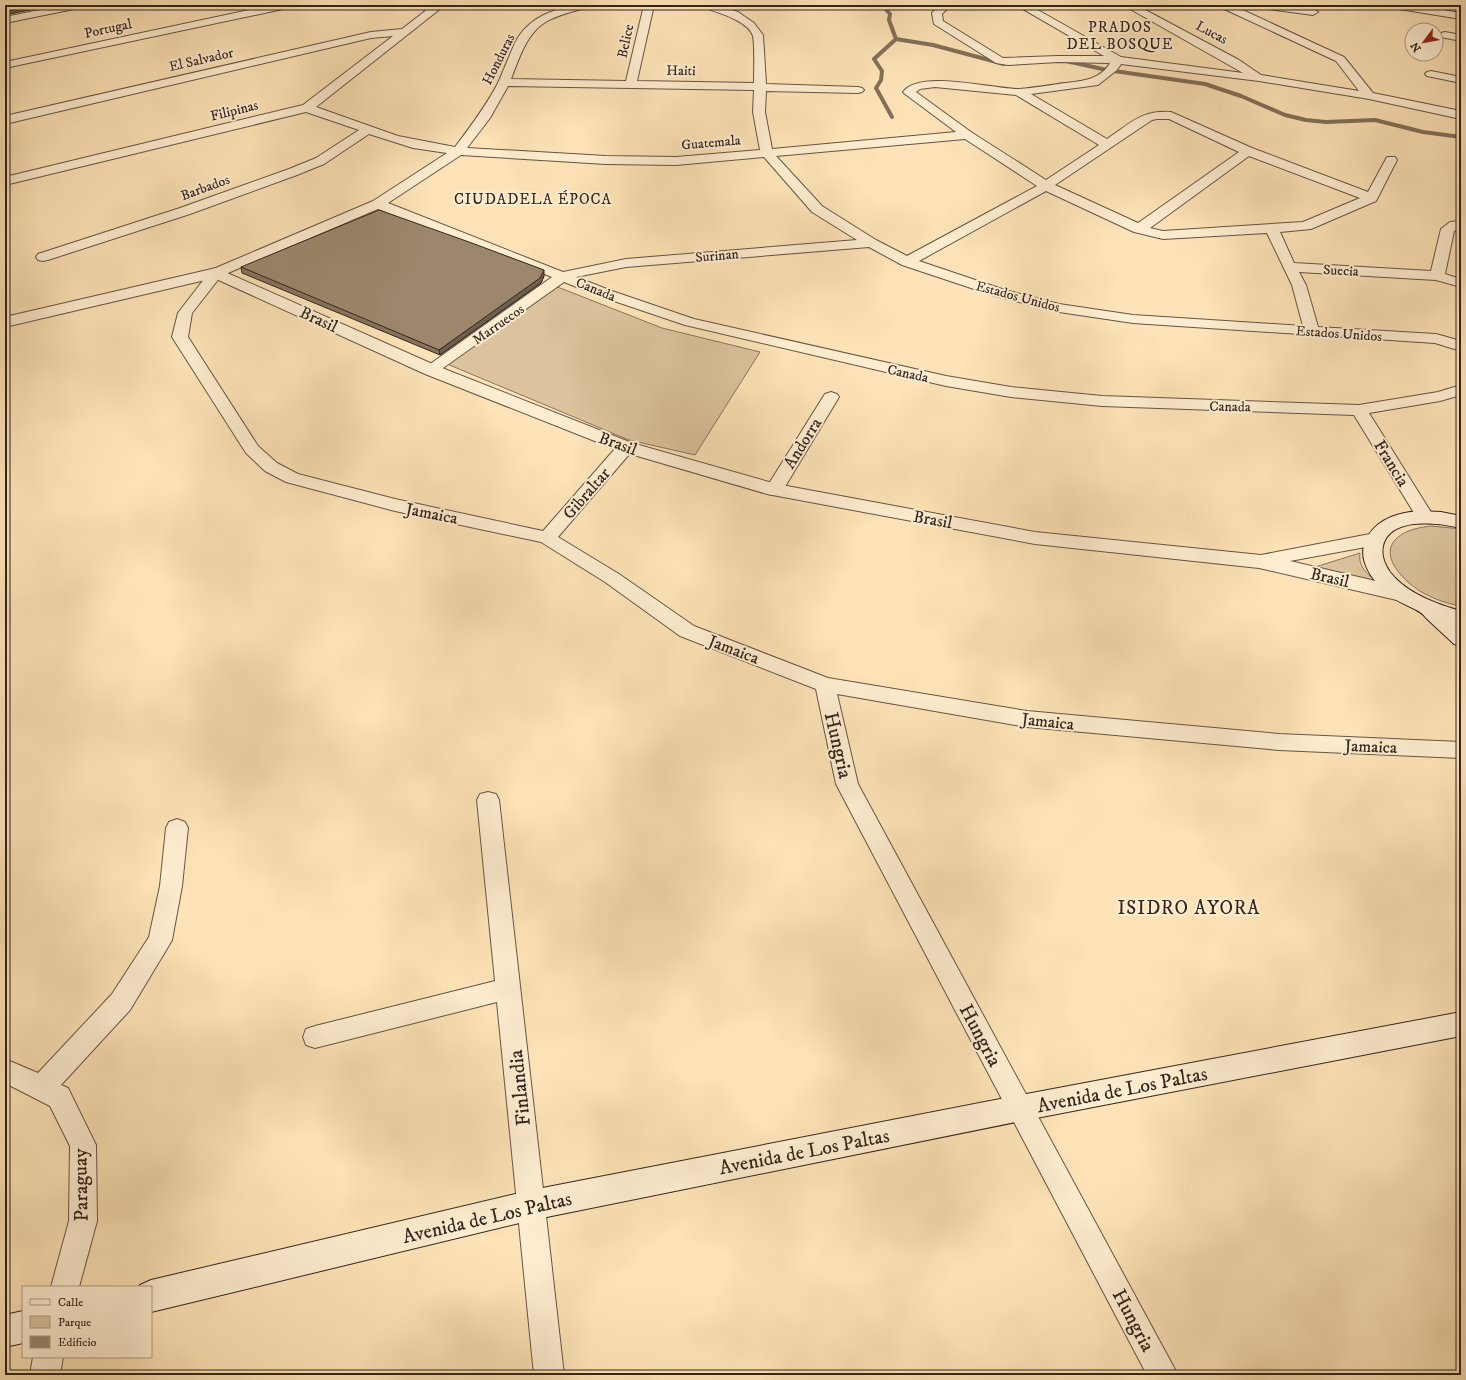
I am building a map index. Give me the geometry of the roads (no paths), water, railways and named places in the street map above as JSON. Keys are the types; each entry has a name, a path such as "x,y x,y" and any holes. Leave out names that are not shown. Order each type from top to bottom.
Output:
{"street":[{"path":"5,20 79,5"},
{"name":"Portugal","path":"5,65 288,5"},
{"name":"Filipinas","path":"5,181 307,108 440,5"},
{"name":"Honduras","path":"216,273 378,204 458,151 484,118 504,82 521,42 533,27 541,20 585,5"},
{"name":"Belice","path":"631,84 648,5"},
{"name":"Estados Unidos","path":"706,5 734,14 750,25 758,35 760,87 759,112 767,153 817,209 871,243 907,262 1000,293 1059,308 1133,319 1436,339 1461,346"},
{"path":"946,5 937,13 938,22 1000,61 1058,60 1259,78 1369,96 1461,115"},
{"path":"1021,5 1116,64"},
{"name":"Lucas","path":"1128,5 1235,62 1259,78"},
{"path":"1224,5 1340,59 1369,96"},
{"path":"1260,5 1314,12"},
{"path":"1393,5 1461,16"},
{"name":"El Salvador","path":"5,120 371,35 404,32"},
{"path":"1445,35 1461,38"},
{"path":"1116,64 1094,83 1019,92 935,84 918,86 909,92 967,135 1046,186 1139,229 1163,235 1306,226 1371,198 1391,160"},
{"path":"1431,74 1461,80"},
{"name":"Haiti","path":"504,82 858,90"},
{"path":"1019,92 1108,145"},
{"name":"Guatemala","path":"307,108 394,139 413,144 458,151 606,160 676,160 967,135"},
{"path":"907,262 1046,186 1148,117 1157,115 1171,116 1248,151 1371,198"},
{"name":"Barbados","path":"43,257 185,211 292,172 320,161 369,129"},
{"path":"1139,229 1248,151"},
{"name":"Canada","path":"378,204 608,294 690,322 946,381 1011,392 1102,401 1359,410 1440,396 1461,390"},
{"path":"1437,276 1448,229 1455,225 1461,225"},
{"path":"1272,229 1290,267"},
{"name":"Surinan","path":"564,276 586,270 626,263 871,243"},
{"name":"Suecia","path":"1290,267 1437,276 1461,283"},
{"name":"Suecia","path":"1290,267 1299,285 1312,332"},
{"path":"5,322 216,273"},
{"name":"Brasil","path":"216,273 431,370 626,447 774,490 1035,538 1259,560 1401,594"},
{"name":"Jamaica","path":"216,273 185,313 180,337 252,449 271,467 292,478 388,503 547,538 612,578 688,631 825,685 1027,719 1279,742 1461,750"},
{"name":"Marruecos","path":"431,370 564,276"},
{"name":"Andorra","path":"774,490 831,397"},
{"name":"Francia","path":"1359,410 1425,517"},
{"name":"Gibraltar","path":"547,538 626,447"},
{"path":"1461,522 1450,519 1425,517 1403,520 1385,527 1375,539 1372,552 1376,566 1386,580 1401,594 1429,609 1461,618"},
{"name":"Brasil","path":"1259,560 1375,539"},
{"path":"1429,609 1461,639"},
{"name":"Hungria","path":"825,685 847,784 1163,1375"},
{"name":"Finlandia","path":"488,800 549,1375"},
{"path":"41,1088 122,1002 160,940 172,886 177,828"},
{"path":"315,1037 508,989"},
{"name":"Avenida de Los Paltas","path":"152,1296 532,1205 1020,1108 1461,1024"},
{"name":"Paraguay","path":"5,1071 59,1097 83,1145 83,1221 65,1286"},
{"path":"5,1331 22,1327"},
{"path":"45,1375 48,1358"}],"waterway":[{"path":"882,5 890,14 889,20 896,39"},
{"path":"892,117 876,88 881,80 882,71 874,59 896,39"},
{"path":"896,39 933,45 1004,64"},
{"path":"1066,61 1107,70 1205,84 1241,96 1285,115 1306,120 1326,122 1375,120 1423,132 1461,137"}],"district":[{"name":"PRADOS DEL BOSQUE","path":"1120,36"},
{"name":"CIUDADELA ÉPOCA","path":"533,199"},
{"name":"ISIDRO AYORA","path":"1189,907"}]}
